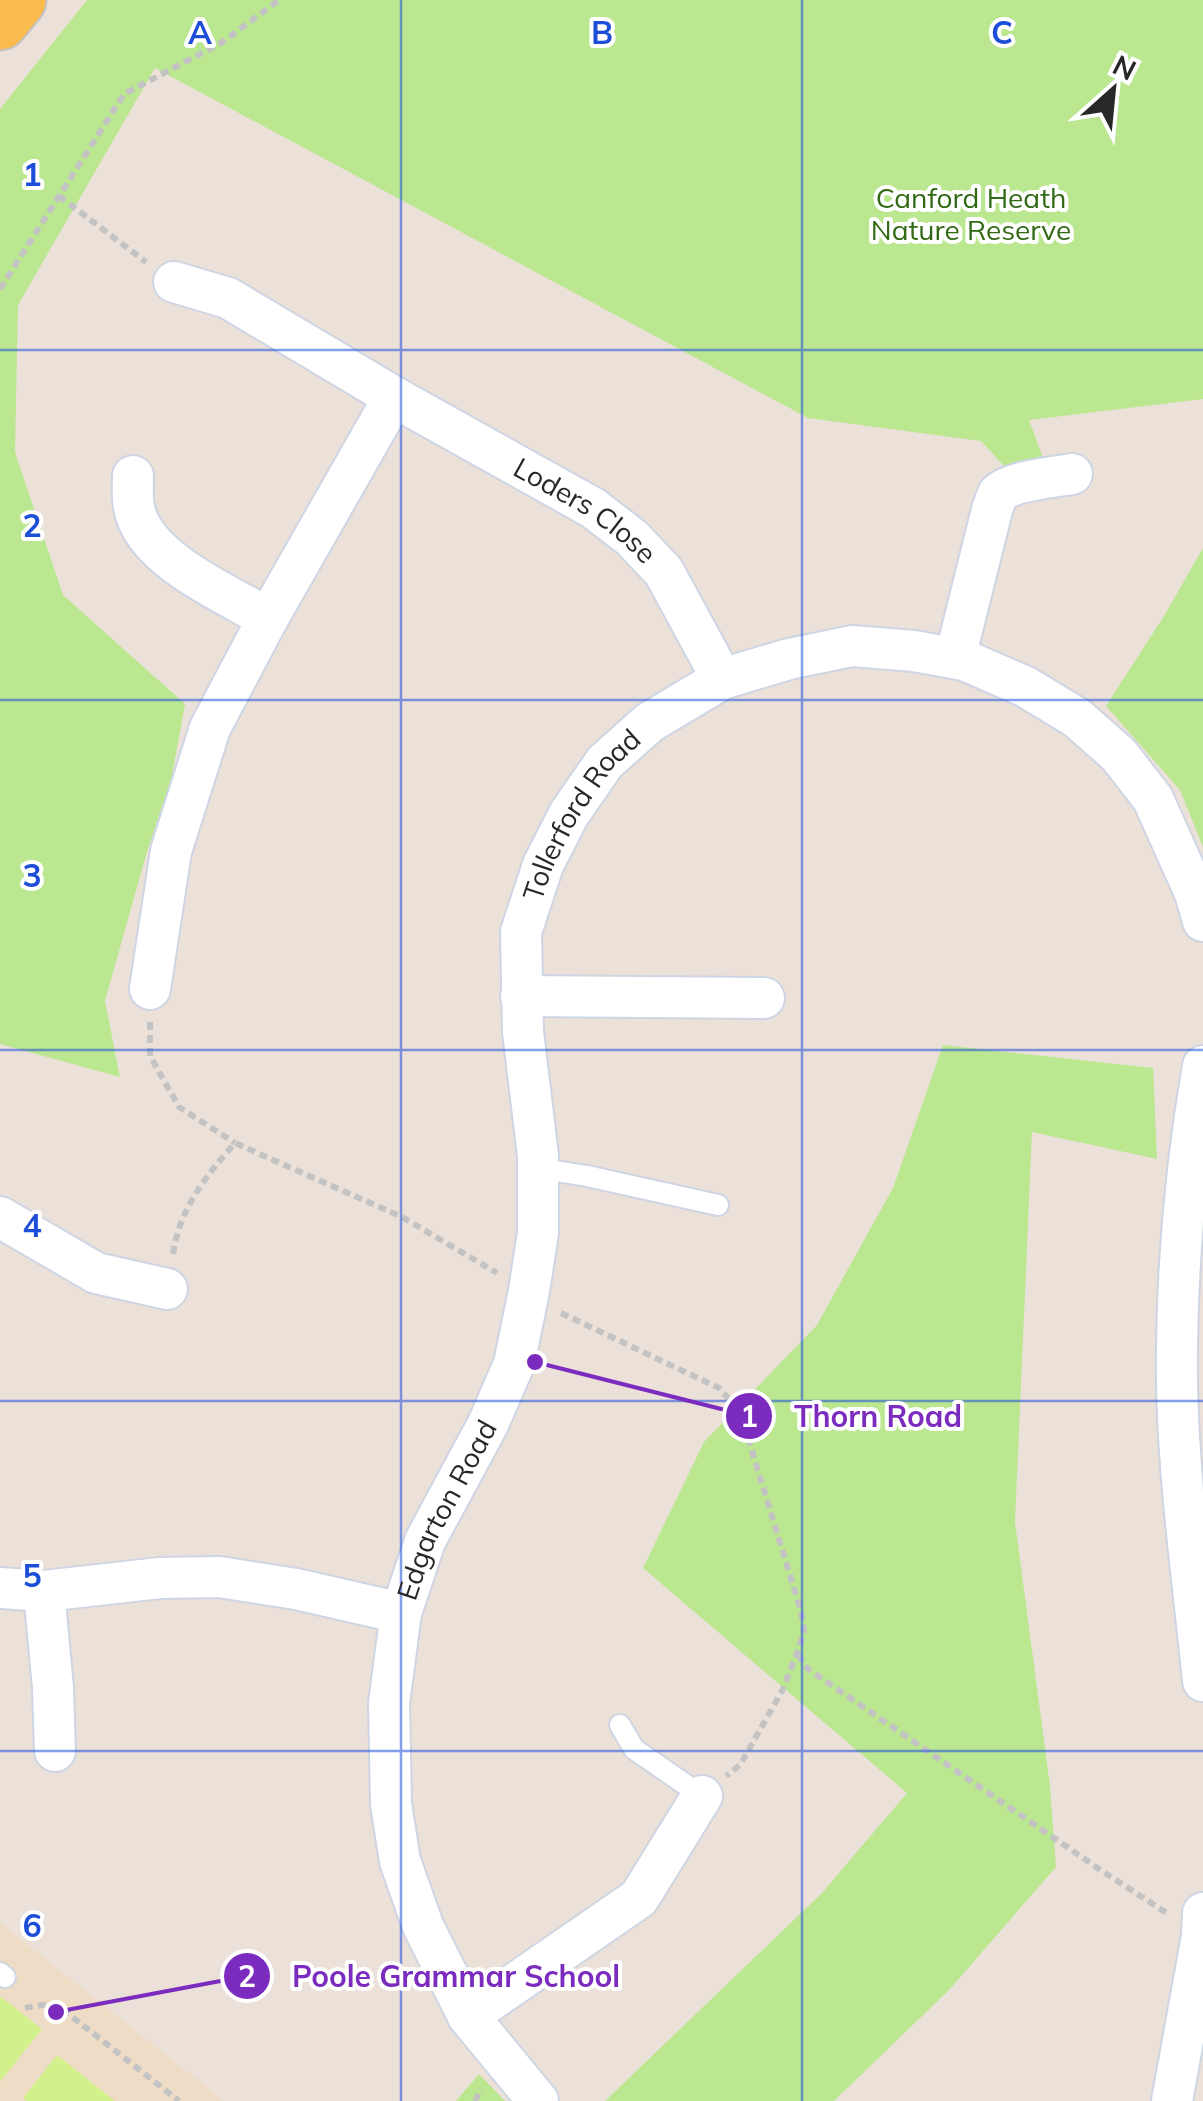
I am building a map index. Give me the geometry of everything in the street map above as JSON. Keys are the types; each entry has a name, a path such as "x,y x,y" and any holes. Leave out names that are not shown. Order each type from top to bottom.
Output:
{"main road":[{"path":"0,22 18,0"}],"street":[{"name":"Loders Close","path":"174,282 228,298 394,397 593,508 632,538 664,572 722,678"},
{"path":"150,990 171,852 210,728 394,397"},
{"path":"956,658 997,495 1008,488 1072,474"},
{"path":"133,476 134,508 141,528 175,566 268,618"},
{"name":"Tollerford Road","path":"522,996 521,932 543,866 569,814 605,762 650,722 722,678 852,646 964,660 1026,686 1077,718 1120,755 1153,799 1188,876 1203,921"},
{"path":"522,996 764,998"},
{"name":"Edgarton Road","path":"522,996 538,1168 538,1233 528,1296 514,1364 488,1424 425,1541 401,1613 389,1703 391,1804 400,1861 422,1926 468,2016 538,2101"},
{"path":"1203,1066 1185,1198 1177,1348 1181,1462 1203,1682"},
{"path":"0,1217 96,1274 167,1290"},
{"path":"0,1588 44,1591 160,1578 219,1577 296,1588 401,1613"},
{"path":"44,1591 54,1752"},
{"path":"468,2016 639,1898 702,1796"},
{"path":"1172,2101 1202,1924"}],"lane":[{"path":"538,1168 718,1206"},
{"path":"620,1724 634,1749 702,1796"}],"path":[{"path":"0,290 124,94 221,43 279,0"},
{"path":"60,196 174,282"},
{"path":"150,990 150,1056 179,1107 234,1143 402,1217 556,1311 719,1388 740,1412 804,1630 782,1691 740,1765 702,1796"},
{"path":"167,1290 176,1232 202,1180 234,1143"},
{"path":"797,1654 808,1669 1102,1872 1202,1924"},
{"path":"24,2008 48,2004 61,2008 179,2101"}],"shaded area":[{"path":"0,1923 224,2101 0,2101"}],"green space":[{"name":"Canford Heath Nature Reserve","path":"87,0 1203,0 1203,399 1029,420 1046,466 1013,476 981,441 808,418 155,68 18,305 15,452 63,595 185,704 172,776 105,1001 120,1077 0,1044 0,109"},
{"path":"1203,548 1203,847 1180,790 1106,706"},
{"path":"943,1045 1153,1068 1157,1159 1032,1132 1015,1522 1050,1786 1056,1867 949,1990 834,2101 605,2101 822,1893 907,1793 643,1568 704,1442 817,1325 893,1188"},
{"path":"0,1996 42,2029 0,2082"},
{"path":"57,2055 115,2101 23,2098"},
{"path":"479,2074 505,2101 456,2101"}],"place":[{"name":"Thorn Road","path":"535,1362"},
{"name":"Poole Grammar School","path":"56,2012"}]}
